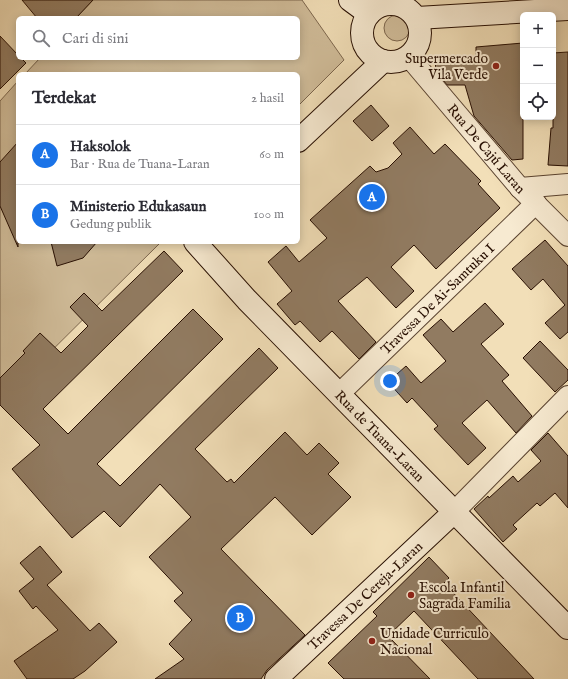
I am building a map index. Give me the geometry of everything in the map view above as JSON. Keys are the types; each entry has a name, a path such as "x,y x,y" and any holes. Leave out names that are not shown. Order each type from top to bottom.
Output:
{"street":[{"path":"350,0 369,14"},
{"path":"394,3 404,6 417,18 421,32 418,45 409,56 401,61 382,61 374,57 367,50 362,41 362,32 364,22 369,14 380,6 394,3"},
{"path":"417,18 568,9"},
{"name":"Rua De Cajú Laran","path":"409,56 520,188 568,236"},
{"path":"300,139 382,61"},
{"path":"520,188 568,184"},
{"name":"Travessa De Ai-Samtuku I","path":"339,394 536,203"},
{"name":"Rua de Tuana-Laran","path":"197,244 247,300 454,512 566,622"},
{"path":"454,512 568,396"},
{"name":"Travessa De Cereja-Laran","path":"276,679 454,512"}],"shaded area":[{"path":"93,0 302,0 344,60 300,104 300,72 27,72 38,60 300,60 300,16 78,16"},
{"path":"397,15 406,19 410,28 406,37 397,41 388,37 384,28 388,19"},
{"path":"16,83 16,244 159,244 0,402 0,101"}],"building":[{"path":"22,0 93,0 78,16 35,16"},
{"path":"0,36 16,53 16,60 23,60 26,63 0,89"},
{"path":"520,43 520,120 523,120 523,159 512,160 474,116 465,85 447,85 436,71 435,60 476,56 476,47"},
{"path":"568,52 568,166 548,165 551,128 553,128 553,120 556,120 556,53"},
{"path":"371,105 389,126 372,141 353,121"},
{"path":"410,127 434,154 445,144 481,181 478,184 500,208 436,269 414,245 391,267 414,291 396,308 367,277 338,301 376,342 359,359 332,331 320,342 300,321 295,325 277,304 292,291 268,262 286,246 299,262 327,238 310,220 370,166 376,172 388,168 402,154 393,143"},
{"path":"16,144 16,242 0,206 0,162"},
{"path":"545,240 568,266 568,332 560,339 545,323 565,305 543,279 531,290 512,269"},
{"path":"52,244 95,244 83,258 57,266"},
{"path":"164,251 183,271 43,409 68,434 193,309 223,339 97,464 120,486 259,348 278,368 195,449 227,482 231,479 234,483 285,432 307,455 319,443 339,463 328,474 351,497 312,535 275,497 221,549 305,635 267,670 261,679 155,679 184,659 169,644 192,620 174,601 183,593 149,557 191,517 160,484 120,527 104,511 72,538 12,469 40,445 0,405 0,378 25,353 23,351 40,333 61,353 88,326 70,307 84,293 102,311"},
{"path":"485,303 504,324 481,344 509,375 502,381 532,416 516,433 487,400 462,423 486,448 468,465 434,429 438,426 412,398 407,403 388,382 406,366 421,383 446,361 423,335 441,319 453,332"},
{"path":"540,341 568,370 568,380 555,392 523,358"},
{"path":"548,433 568,456 568,508 555,493 540,506 537,503 513,525 517,529 503,542 474,509 488,496 489,498 513,476 518,482 541,461 531,450"},
{"path":"40,546 62,572 47,585 90,631 99,623 117,642 85,671 73,679 27,679 14,661 58,630 36,606 33,609 19,591 34,579 20,563"},
{"path":"429,557 449,578 444,583 534,679 478,679 414,611 388,636 430,679 344,679 328,663 377,616 373,612"}],"place":[{"name":"Supermercado Vila Verde","path":"496,66"},
{"name":"Haksolok","path":"372,197"},
{"name":"Escola Infantil Sagrada Familia","path":"411,595"},
{"name":"Ministerio Edukasaun","path":"240,618"},
{"name":"Unidade Curriculo Nacional","path":"372,641"}]}
